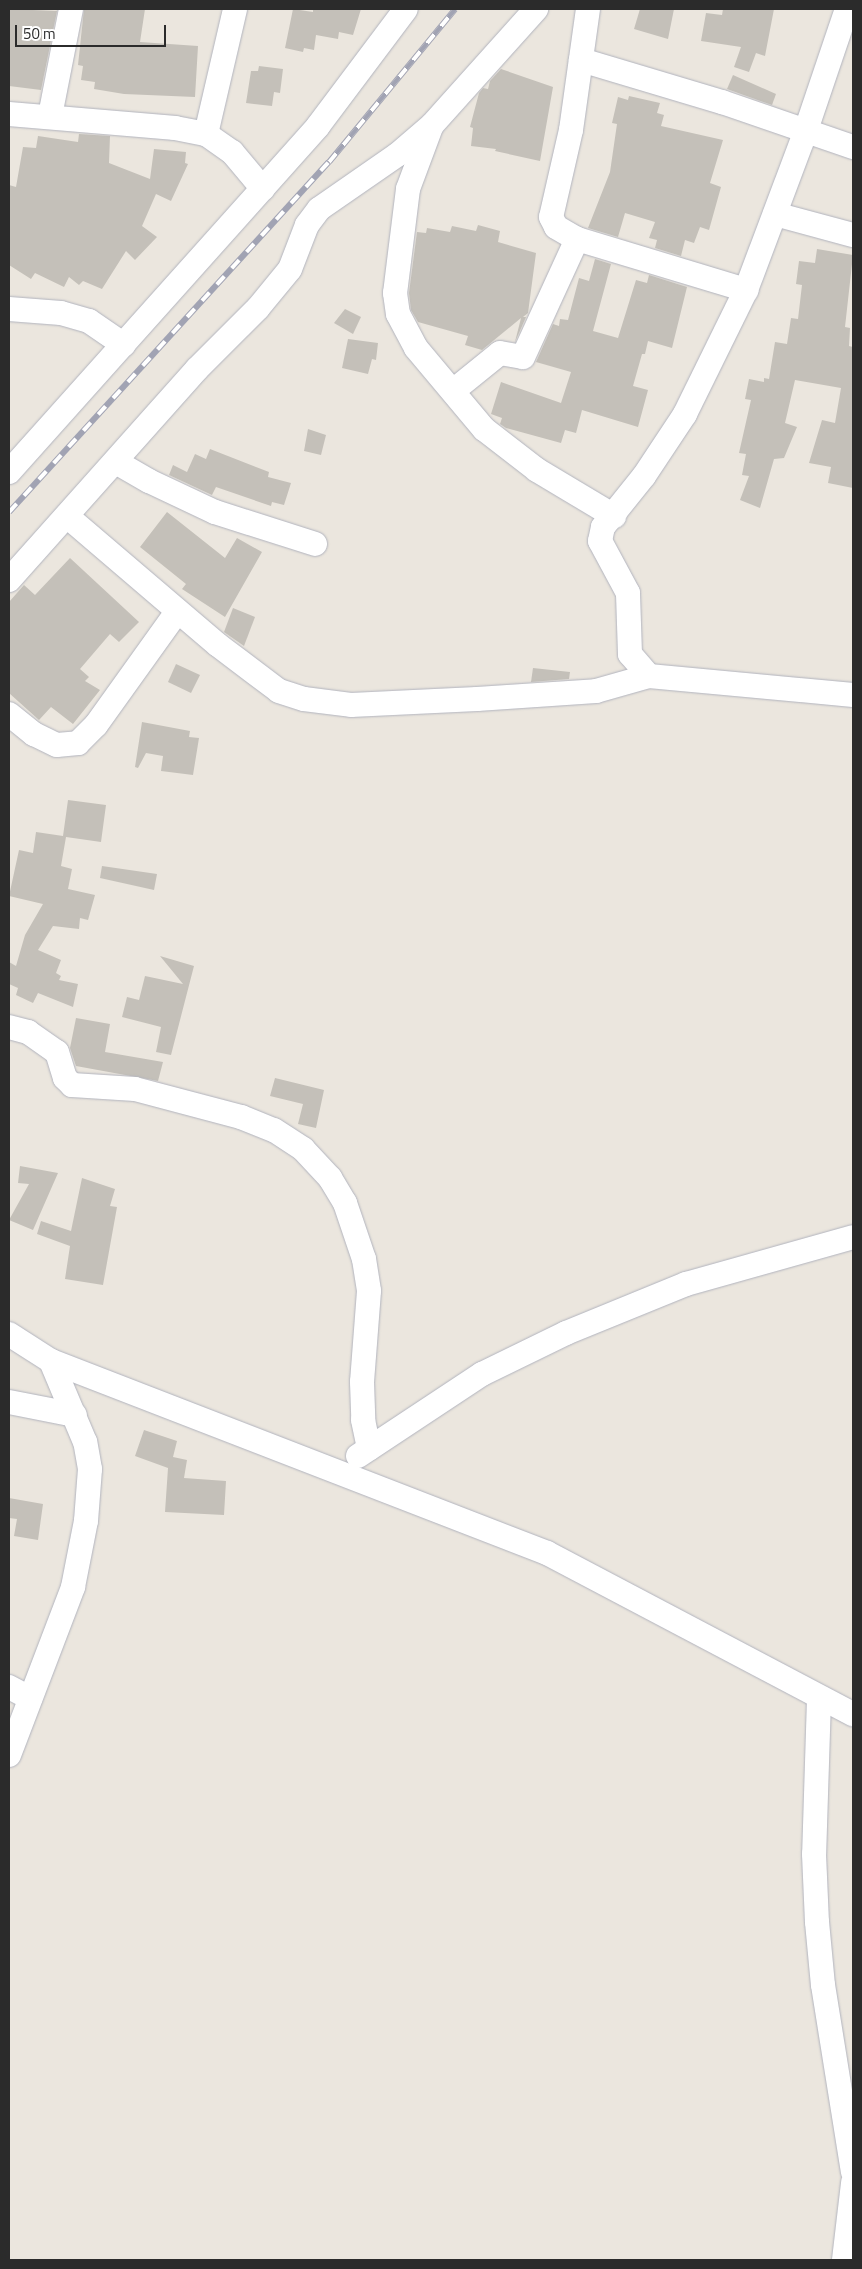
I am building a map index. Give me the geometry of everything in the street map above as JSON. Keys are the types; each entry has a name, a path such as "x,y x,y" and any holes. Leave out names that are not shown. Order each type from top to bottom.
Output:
{"street":[{"path":"50,116 71,9"},
{"path":"206,134 235,9"},
{"path":"9,472 318,126 406,9"},
{"path":"9,580 68,517 290,269 307,225 319,209 398,155 432,125 536,9"},
{"path":"588,9 571,130 551,217 556,227 576,239 746,290"},
{"path":"649,676 630,654 628,593 600,541 603,528 614,516 685,414 746,290 806,130 844,43 847,9"},
{"path":"581,60 806,130 853,147"},
{"path":"9,114 175,128 206,134 232,152 263,189"},
{"path":"432,125 408,190 395,293 398,314 416,348 484,429 537,470 614,516"},
{"path":"776,214 853,235"},
{"path":"453,391 500,353 523,357 576,239"},
{"path":"9,309 61,313 89,321 124,344"},
{"path":"116,462 149,482 215,512 315,544"},
{"path":"68,517 177,612 279,691 304,699 351,705 596,691 649,676 853,695"},
{"path":"9,714 34,734 57,745 78,743 96,725 177,612"},
{"path":"9,1028 28,1032 57,1052 65,1078 72,1086 135,1089 241,1117 274,1130 302,1149 330,1178 345,1203 359,1242 369,1291 362,1382 363,1420 369,1448"},
{"path":"338,1470 482,1374 566,1333 686,1284 853,1237"},
{"path":"9,1334 52,1361 338,1470 547,1553 819,1699 853,1714"},
{"path":"9,1755 74,1587 86,1521 90,1469 75,1415 52,1361"},
{"path":"9,1402 75,1415"},
{"path":"9,1687 30,1698"},
{"path":"819,1699 814,1854 817,1922 823,1986 853,2172"},
{"path":"844,2260 853,2183"}],"building":[{"path":"9,9 57,11 41,90 9,86"},
{"path":"84,9 145,9 140,42 198,46 195,97 124,94 94,89 95,82 81,80 83,66 78,65"},
{"path":"293,9 313,12 313,9 361,9 353,35 339,32 338,39 316,35 314,50 304,48 303,52 285,48"},
{"path":"640,9 674,9 668,39 634,29"},
{"path":"723,9 774,9 765,56 756,53 749,72 734,67 741,47 701,41 706,13 722,15"},
{"path":"259,66 283,69 280,93 274,92 272,106 246,103 251,71 258,71"},
{"path":"501,69 553,87 540,161 495,151 496,149 471,146 473,128 470,127 479,93 483,88 488,89 490,81"},
{"path":"733,75 776,94 772,105 727,89"},
{"path":"629,96 660,103 657,113 664,115 661,126 723,140 710,183 721,187 709,230 700,227 694,243 685,240 681,256 655,248 657,240 649,238 655,222 625,213 618,237 588,228 610,172 617,124 612,123 618,97 628,100"},
{"path":"79,134 110,136 109,163 150,179 154,149 186,152 185,163 188,164 171,201 156,194 142,226 157,237 135,260 126,251 102,289 83,281 79,285 69,277 64,287 35,273 31,279 9,265 9,185 16,187 23,147 36,148 38,136 78,142"},
{"path":"478,225 500,231 498,242 536,253 528,313 523,317 526,317 515,342 521,318 482,350 465,345 468,336 418,322 411,310 409,293 417,232 426,233 427,228 450,232 452,226 476,231"},
{"path":"817,249 853,255 845,327 850,328 849,346 853,347 853,488 828,483 831,467 809,463 822,420 835,423 841,388 795,380 785,423 797,427 784,458 774,459 760,508 740,500 749,476 742,475 746,454 739,453 751,400 745,399 749,379 764,382 764,378 769,379 775,342 787,344 791,318 798,319 802,285 796,284 799,261 815,263"},
{"path":"595,259 611,264 593,331 618,338 636,280 647,283 649,275 687,287 672,348 648,341 645,354 642,354 633,386 648,390 638,427 582,410 576,433 565,430 561,443 506,428 500,424 502,418 491,414 501,382 561,403 571,372 536,362 553,324 559,326 560,319 568,320 579,278 589,281"},
{"path":"345,309 361,317 353,334 334,323"},
{"path":"348,339 378,343 376,360 372,359 368,374 342,368"},
{"path":"308,429 326,435 321,455 304,451"},
{"path":"210,449 269,472 268,477 291,483 284,505 272,502 271,506 216,487 212,495 169,475 173,465 187,472 195,454 206,459"},
{"path":"167,512 225,558 237,538 262,552 225,617 182,589 186,584 140,547"},
{"path":"70,558 139,622 119,642 110,634 80,669 89,677 85,681 100,690 73,724 51,707 39,720 9,693 9,602 24,585 35,595"},
{"path":"233,608 255,617 244,646 224,632"},
{"path":"176,664 200,675 191,693 168,682"},
{"path":"533,668 570,672 569,679 531,682"},
{"path":"142,722 190,731 189,737 199,738 193,775 161,771 163,756 146,753 138,768 135,767"},
{"path":"68,800 106,805 101,842 66,837 61,866 72,869 68,889 95,895 88,920 80,918 79,929 53,926 38,950 61,960 56,973 61,976 59,980 78,984 73,1007 38,993 33,1003 16,995 18,988 9,984 9,962 16,966 25,935 43,904 9,896 19,850 33,853 36,832 63,836"},
{"path":"102,866 157,874 154,890 100,878"},
{"path":"160,956 194,966 171,1055 156,1052 161,1027 122,1017 127,997 139,1000 145,976 183,984"},
{"path":"76,1018 110,1024 105,1052 163,1062 158,1081 76,1066 70,1048"},
{"path":"275,1078 324,1090 316,1128 298,1124 303,1104 270,1096"},
{"path":"20,1166 58,1173 33,1230 9,1220 29,1184 18,1183"},
{"path":"82,1178 115,1189 110,1206 117,1207 103,1285 65,1279 70,1246 37,1234 41,1221 71,1231"},
{"path":"144,1430 177,1441 173,1457 187,1460 184,1478 226,1481 224,1515 165,1512 168,1468 135,1456"},
{"path":"9,1498 43,1504 38,1540 14,1536 17,1519 9,1518"}],"railway":[{"path":"9,512 329,162 455,9"}]}
